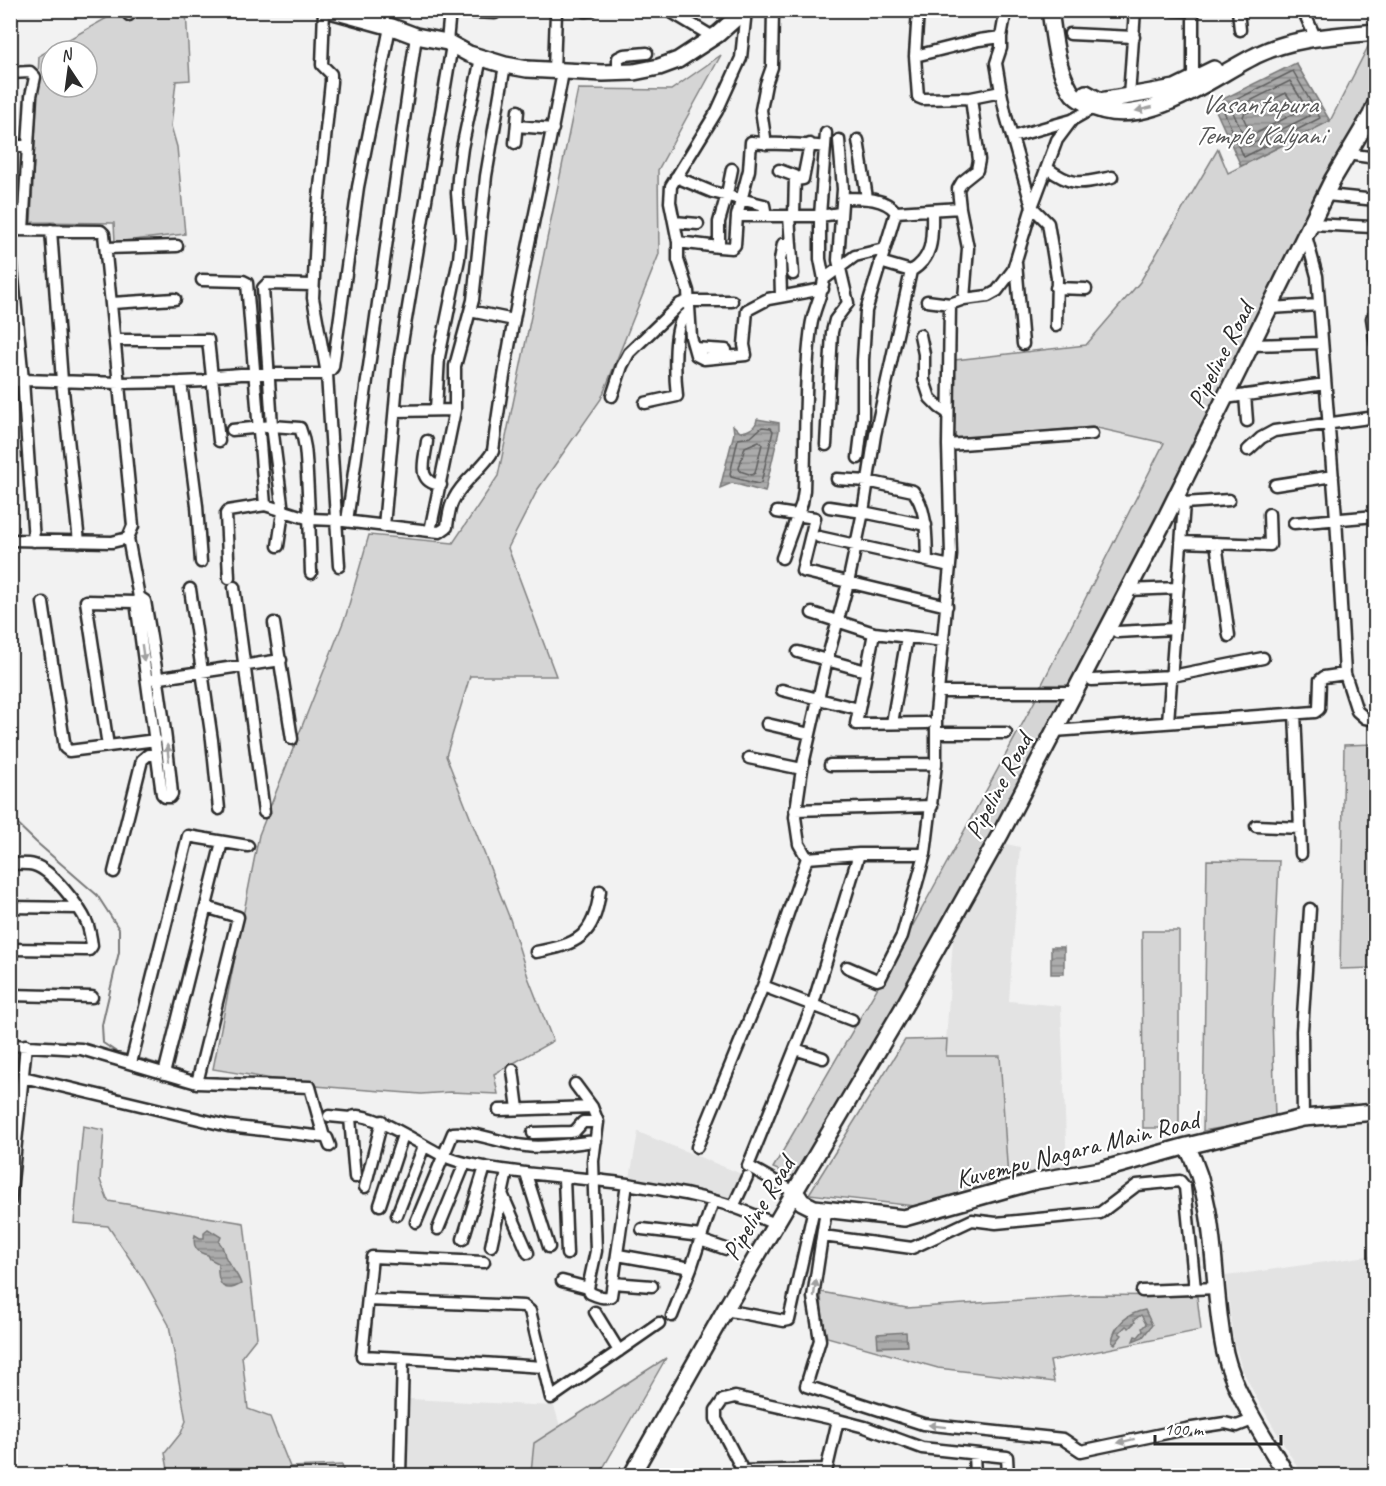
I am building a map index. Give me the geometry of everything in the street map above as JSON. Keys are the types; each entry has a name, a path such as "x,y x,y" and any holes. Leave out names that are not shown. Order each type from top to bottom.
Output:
{"street":[{"path":"324,10 322,65 331,74 331,82 322,154 313,298 327,374 341,520"},
{"path":"330,10 450,44 481,58 505,65 559,71 618,72 634,72 678,60 713,37 746,10"},
{"path":"585,11 592,10"},
{"path":"668,10 713,37"},
{"path":"746,10 741,58 717,111 671,186 670,202 678,242 678,260 688,291 696,355 704,358 746,355 744,345 747,310 768,299 800,294 824,284"},
{"path":"766,144 761,110 765,84 772,67 773,10"},
{"path":"918,10 915,56 918,97 923,99 971,98 1001,92"},
{"path":"1006,10 1001,48 996,63 1012,137 1032,207 1048,223 1056,288 1056,326"},
{"path":"1050,10 1059,64 1075,97 1097,104 1107,112 1123,113 1146,109 1260,54 1286,44 1314,36 1376,32"},
{"path":"1129,96 1136,10"},
{"path":"1172,10 1193,11 1193,80"},
{"path":"1238,10 1240,30"},
{"path":"1303,10 1314,36"},
{"path":"384,526 399,361 450,44 450,11 495,13"},
{"path":"264,812 232,582 226,514 228,511 265,505 309,519 341,520 440,532 447,527 454,499 494,451 514,320 553,129 559,71 556,12"},
{"path":"1012,137 1072,120 1097,104 1129,96 1178,93 1193,80 1252,50 1376,25"},
{"path":"10,381 181,382 205,381 214,376 327,374 331,371 358,187 390,27"},
{"path":"1070,34 1134,37"},
{"path":"339,566 341,520 416,36"},
{"path":"915,56 979,40 1001,37"},
{"path":"618,72 618,58 624,55 647,53"},
{"path":"435,410 440,357 459,259 461,238 458,178 481,58"},
{"path":"430,531 455,410 455,366 470,311 486,176 505,65"},
{"path":"10,73 30,72 34,77 27,146 23,230"},
{"path":"964,299 968,248 958,189 962,182 977,170 979,160 971,98"},
{"path":"515,143 518,111"},
{"name":"Pipeline Road","path":"631,1476 725,1310 909,998 1001,833 1128,590 1181,498 1225,398 1347,154 1374,111"},
{"path":"927,301 950,304 964,299 988,296 997,291 1012,270 1016,260 1032,207 1057,140 1072,120"},
{"path":"517,126 553,129"},
{"path":"824,284 820,259 820,216 826,133"},
{"path":"826,445 832,332 835,320 848,303 839,268 840,213 843,198 839,140"},
{"path":"858,140 867,198"},
{"path":"678,242 732,248 735,245 738,216 749,170 751,142 798,143 825,147"},
{"path":"795,180 803,179 810,144"},
{"path":"10,146 27,146"},
{"path":"1347,154 1376,158"},
{"path":"1047,168 1071,183 1112,177"},
{"path":"719,247 719,222 732,169"},
{"path":"779,170 793,173 795,180 790,243 793,274"},
{"path":"676,177 712,192 764,205 766,216"},
{"path":"1327,195 1376,200"},
{"path":"843,198 867,198 890,204 896,212"},
{"path":"896,212 960,208"},
{"path":"697,1147 763,986 807,858 797,836 795,810 802,769 827,660 848,583 863,512 875,435 911,271 926,260 930,248 933,210"},
{"path":"858,458 863,417 866,311 896,212"},
{"path":"738,216 820,216 840,213"},
{"path":"674,222 698,224"},
{"path":"1372,227 1309,230 1317,276 1346,674 1358,711 1365,718 1376,720"},
{"path":"10,230 101,231 105,237 133,526 128,538 138,599"},
{"path":"51,230 62,381 80,542"},
{"path":"781,296 781,254 783,244 790,243"},
{"path":"106,248 177,246"},
{"path":"10,247 23,380 34,541"},
{"path":"782,558 804,489 805,399 814,308 824,284 839,268 855,256 884,249"},
{"path":"459,259 477,261"},
{"path":"1016,260 1023,344"},
{"path":"880,262 911,271"},
{"path":"202,280 243,281 264,286 267,284 313,285"},
{"path":"247,283 265,505"},
{"path":"264,286 272,426 284,512 278,546"},
{"path":"1056,288 1086,289"},
{"path":"112,303 175,299"},
{"path":"612,396 629,353 680,304 689,307 732,301"},
{"path":"847,967 877,980 880,979 902,936 925,854 936,765 938,692 950,566 948,413 950,304"},
{"path":"1270,308 1319,305"},
{"path":"645,403 676,396 678,330 689,307"},
{"path":"470,311 514,320"},
{"path":"1376,318 1372,318 1376,344"},
{"path":"920,335 924,354 924,380 930,398 948,413"},
{"path":"116,340 208,340 214,376 219,441"},
{"path":"1252,345 1321,343"},
{"path":"694,348 726,350"},
{"path":"181,382 197,506 201,562"},
{"path":"1225,398 1325,384"},
{"path":"1245,395 1247,421"},
{"path":"395,411 455,410"},
{"path":"1248,450 1261,438 1274,431 1376,417"},
{"path":"232,430 272,426 298,427 304,437 311,573"},
{"path":"948,445 1092,434"},
{"path":"427,441 423,473 425,479 431,484 441,485"},
{"path":"1275,485 1333,476"},
{"path":"837,478 867,481 913,491 918,497 926,525 927,561"},
{"path":"1168,723 1181,542 1181,498 1229,500"},
{"path":"829,507 926,525"},
{"path":"777,512 815,518 802,571 947,606"},
{"path":"1181,542 1270,545 1269,514"},
{"path":"1294,523 1376,516"},
{"path":"819,537 950,566"},
{"path":"10,540 112,542 128,538"},
{"path":"1216,543 1229,636"},
{"path":"190,588 212,740 219,809"},
{"path":"1128,590 1178,588"},
{"path":"108,746 86,601 138,599 145,601 153,679 157,755 162,794 170,797 172,794 168,756 153,679"},
{"path":"43,603 65,748 69,751 156,740"},
{"path":"812,613 874,633 944,641"},
{"path":"274,623 292,739"},
{"path":"1117,632 1175,629"},
{"path":"874,633 856,724 927,723"},
{"path":"892,723 907,637"},
{"path":"798,651 866,671"},
{"path":"1092,680 1172,676 1263,658"},
{"path":"153,679 281,660"},
{"path":"1054,731 1317,711 1320,680 1324,677 1346,674"},
{"path":"782,690 859,709"},
{"path":"938,692 1074,692"},
{"path":"1295,713 1302,854"},
{"path":"767,724 810,734"},
{"path":"936,733 1005,733"},
{"path":"114,872 142,760 148,754 157,755"},
{"path":"749,758 802,769"},
{"path":"830,765 936,765"},
{"path":"795,810 932,806"},
{"path":"1256,826 1300,828"},
{"path":"131,1064 188,836 248,846"},
{"path":"164,1074 222,842"},
{"path":"820,1209 802,1202 796,1193 747,1166 813,1004 859,854"},
{"path":"807,858 859,854 925,854"},
{"path":"10,864 30,864 42,869 78,908 89,929 92,945 89,950 10,949"},
{"path":"536,952 575,942 591,923 598,909 600,891"},
{"path":"10,907 78,908"},
{"path":"197,1083 238,917 206,907"},
{"path":"1303,1118 1302,1031 1310,909"},
{"path":"763,986 852,1020"},
{"path":"10,995 92,996"},
{"path":"10,1045 81,1048 197,1083 310,1087 324,1137 327,1138 330,1146"},
{"path":"10,1201 26,1046"},
{"path":"795,1049 823,1058"},
{"path":"513,1070 518,1109"},
{"path":"23,1077 228,1126 324,1137"},
{"path":"575,1084 592,1107 598,1122 593,1161 596,1251 588,1288 590,1293 606,1298 611,1296 627,1184"},
{"path":"499,1110 592,1107"},
{"name":"Kuvempu Nagara Main Road","path":"820,1209 904,1218 1036,1181 1101,1170 1187,1146 1303,1118 1376,1112"},
{"path":"329,1116 350,1118 358,1115 382,1121 424,1146 465,1163 507,1172 627,1184 732,1207 776,1224"},
{"path":"350,1118 355,1177"},
{"path":"366,1187 382,1121"},
{"path":"533,1133 571,1132 583,1122 598,1122"},
{"path":"416,1222 453,1133 466,1132 495,1141 529,1147 596,1141"},
{"path":"380,1205 403,1135"},
{"path":"397,1215 424,1146"},
{"path":"1187,1146 1198,1169 1206,1199 1219,1317 1226,1355 1234,1380 1287,1476"},
{"path":"438,1229 465,1163"},
{"path":"463,1239 485,1167"},
{"path":"491,1246 507,1172"},
{"path":"526,1174 549,1247"},
{"path":"732,1207 747,1177"},
{"path":"564,1178 567,1254"},
{"path":"823,1236 912,1248 972,1220 996,1223 1100,1213 1137,1185 1179,1181 1185,1187 1195,1289"},
{"path":"503,1196 528,1253"},
{"path":"672,1317 713,1202"},
{"path":"965,1202 972,1220"},
{"path":"820,1209 823,1236 813,1297 820,1340 806,1386 922,1424 1063,1439 1081,1451 1186,1429 1225,1423 1237,1425 1255,1419"},
{"path":"725,1310 783,1322 789,1320 820,1209"},
{"path":"642,1229 700,1238 726,1249"},
{"path":"618,1255 691,1268"},
{"path":"484,1262 372,1257 362,1356 543,1367"},
{"path":"562,1281 588,1288"},
{"path":"613,1283 652,1286"},
{"path":"1142,1291 1217,1288"},
{"path":"368,1300 524,1306 530,1311 551,1398 659,1323"},
{"path":"596,1312 619,1351"},
{"path":"400,1476 403,1358"},
{"path":"837,1420 826,1473 745,1473 717,1419 716,1410 723,1400 735,1397 837,1420 865,1427 914,1446 1007,1457 1008,1476"},
{"path":"974,1454 975,1476"}],"shaded area":[{"path":"116,11 186,11 190,80 176,81 171,126 177,147 185,234 115,242 114,223 31,222 39,56 39,99 99,99 99,39 69,39"},
{"path":"1372,39 1375,40 1375,89 1201,441 1069,687 1041,686 1164,443 1093,427 954,439 955,360 1086,345 1140,282 1218,149 1228,173 1330,121"},
{"path":"721,55 658,170 659,254 601,399 538,489 508,548 556,676 470,676 446,756 510,919 528,977 553,1041 494,1074 498,1094 450,1092 421,1094 315,1086 213,1069 259,835 346,615 369,535 453,543 498,476 578,89 671,90"},
{"path":"1037,697 1064,697 988,843 797,1178 773,1168 900,949"},
{"path":"1375,744 1375,968 1340,969 1344,745"},
{"path":"1002,843 1020,847 1009,1001 1061,1006 1067,1169 1008,1179 1000,1056 945,1056 953,940"},
{"path":"1207,860 1279,861 1272,1015 1275,1118 1203,1131"},
{"path":"1142,931 1179,931 1179,1128 1143,1128"},
{"path":"947,1039 946,1056 1000,1056 1008,1179 915,1206 809,1194 905,1040"},
{"path":"83,1126 104,1130 100,1180 108,1201 244,1223 257,1337 242,1356 248,1409 270,1417 290,1467 342,1465 344,1475 169,1475 165,1453 181,1433 186,1421 169,1325 144,1280 108,1226 74,1223"},
{"path":"638,1132 744,1175 734,1206 686,1191 630,1178"},
{"path":"1375,1255 1375,1465 1356,1475 1302,1475 1242,1369 1233,1339 1226,1276"},
{"path":"821,1292 907,1308 1091,1295 1197,1296 1201,1330 1050,1361 1054,1382 938,1368 827,1337 822,1316"},
{"path":"666,1358 599,1475 438,1475 531,1472 534,1443"},
{"path":"409,1399 554,1406 560,1426 534,1443 531,1472 405,1476"}],"water":[{"name":"Vasantapura Temple Kalyani","path":"1296,63 1330,121 1241,166 1213,104"},
{"path":"757,419 779,423 765,492 732,483 720,488 734,433 733,425 740,432 746,431 754,427"},
{"path":"1051,947 1064,947 1064,974 1051,974"},
{"path":"208,1229 221,1237 219,1242 241,1284 224,1287 219,1280 218,1263 196,1248 195,1235 204,1238 204,1232"},
{"path":"1145,1310 1152,1325 1143,1337 1133,1341 1135,1336 1138,1337 1143,1331 1142,1328 1146,1324 1141,1315 1129,1328 1126,1326 1119,1333 1122,1335 1115,1344 1112,1342 1123,1320"},
{"path":"906,1332 907,1346 878,1347 877,1334"}],"waterway":[{"path":"10,817 97,895 119,929 119,952 102,1025 103,1043 118,1053 129,1055"},
{"path":"138,1058 161,1065"},
{"path":"171,1068 194,1076"},
{"path":"205,1077 218,1077"}]}
